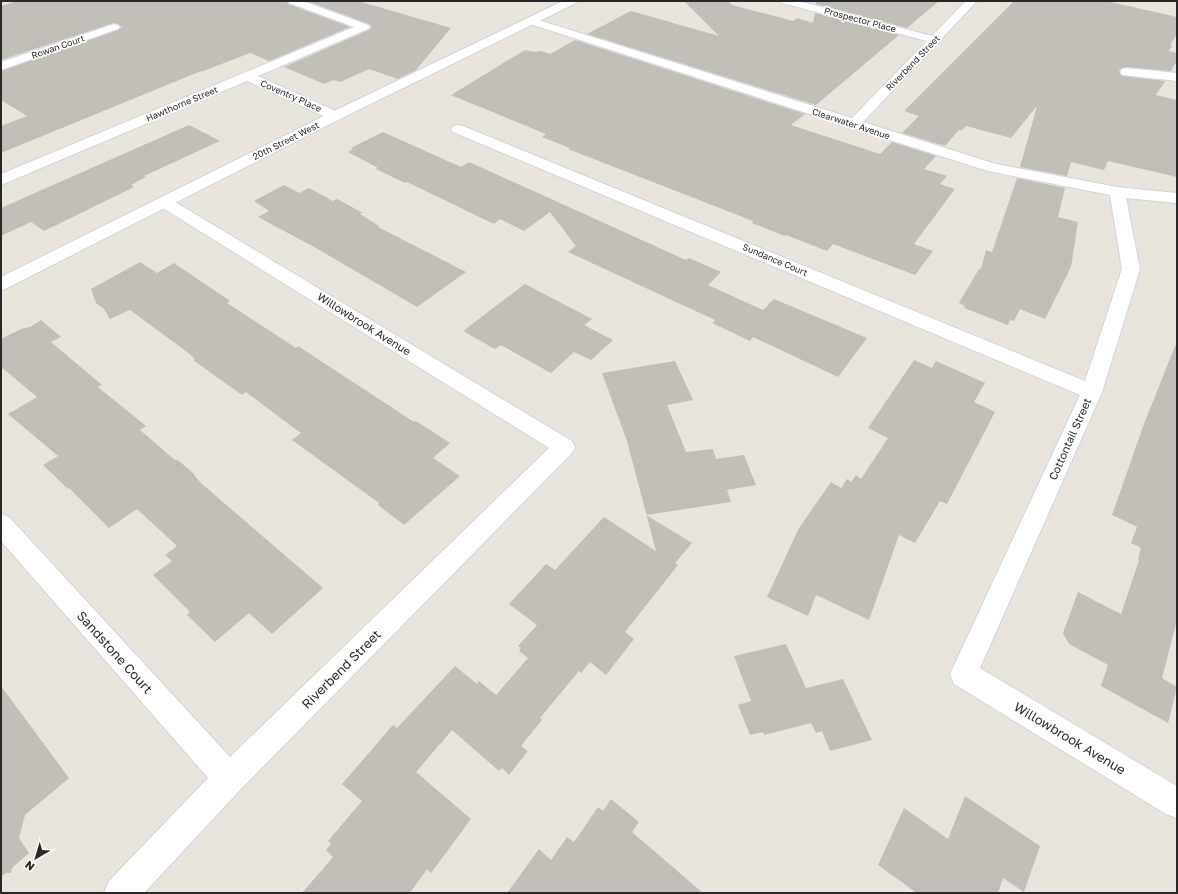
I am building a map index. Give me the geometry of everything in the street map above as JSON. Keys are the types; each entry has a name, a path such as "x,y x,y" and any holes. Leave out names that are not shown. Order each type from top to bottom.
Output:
{"street":[{"name":"Hawthorne Street","path":"1,180 364,27 293,1"},
{"name":"20th Street West","path":"1,284 335,116 572,1"},
{"name":"Prospector Place","path":"786,1 935,40"},
{"name":"Riverbend Street","path":"853,125 972,1"},
{"name":"Clearwater Avenue","path":"531,21 853,125 993,168 1117,192 1177,198"},
{"name":"Rowan Court","path":"1,66 114,27"},
{"path":"1126,72 1177,78"},
{"name":"Coventry Place","path":"247,76 335,116"},
{"name":"Sundance Court","path":"458,129 1092,392"},
{"name":"Cottontail Street","path":"964,674 1092,392 1131,269 1117,192"},
{"name":"Willowbrook Avenue","path":"164,202 564,447"},
{"name":"Riverbend Street","path":"120,893 229,780 564,447"},
{"name":"Sandstone Court","path":"1,524 229,780"},
{"name":"Willowbrook Avenue","path":"964,674 1177,802"}],"building":[{"path":"17,1 287,1 288,4 350,27 269,61 250,53 201,71 1,153 1,126 27,116 1,100 1,71 118,30 122,27 114,23 1,60 1,6"},
{"path":"307,1 358,1 451,28 416,70 398,79 369,69 340,82 334,80 324,84 284,67 369,30 372,27 369,24"},
{"path":"684,1 728,1 732,5 793,21 797,18 813,23 815,13 899,35 816,105 587,34 631,11 719,36"},
{"path":"816,1 939,1 907,28 816,4"},
{"path":"1014,1 1106,1 1177,17 1177,34 1170,45 1172,46 1169,51 1177,53 1177,61 1171,71 1126,67 1119,71 1122,76 1165,81 1156,95 1177,100 1177,177 1108,161 1104,170 1071,162 1067,176 1020,167 1037,106 1011,138 966,126 961,131 959,130 945,146 902,133 919,116 904,111"},
{"path":"575,40 805,114 791,125 880,154 892,142 936,156 924,169 947,176 940,184 955,189 914,244 933,251 915,275 833,244 827,251 786,235 785,236 752,223 753,221 568,149 570,148 542,137 546,134 451,95 525,50 534,52 541,51 550,54"},
{"path":"189,125 220,141 144,176 146,177 131,185 134,187 44,231 31,222 1,236 1,208"},
{"path":"383,132 461,167 469,162 686,260 689,258 721,272 708,285 763,310 774,299 867,338 838,377 753,337 750,341 712,323 715,320 568,252 576,246 550,212 524,231 500,219 494,224 407,182 405,183 376,169 378,168 348,152 353,149 351,148"},
{"path":"1017,178 1065,188 1058,217 1078,222 1071,267 1045,319 1020,309 1014,321 1010,320 1008,325 964,308 965,306 959,303 979,269 981,269 986,250 992,252"},
{"path":"284,185 299,193 309,188 333,201 337,199 363,213 360,214 379,226 378,227 466,272 417,307 316,248 258,217 269,211 254,201"},
{"path":"140,262 157,273 174,263 230,301 227,303 296,348 298,346 414,422 416,421 450,443 433,458 460,476 404,525 378,505 379,503 292,440 301,433 246,392 242,395 193,360 195,359 187,352 130,310 110,319 104,309 96,303 91,289"},
{"path":"525,284 592,319 584,325 613,340 591,360 574,352 551,373 501,345 495,349 463,331"},
{"path":"41,320 61,337 51,342 102,385 98,387 146,426 140,430 175,460 178,460 194,474 202,484 323,588 272,634 249,613 215,642 187,615 190,612 153,575 172,561 165,555 177,546 137,509 109,528 69,488 68,489 43,465 58,456 8,414 37,397 1,367 1,339 21,329 30,327"},
{"path":"1175,346 1177,346 1177,620 1162,678 1177,687 1168,723 1101,686 1108,665 1069,644 1063,633 1078,592 1121,614 1139,560 1141,548 1131,543 1137,527 1112,515 1144,424"},
{"path":"914,360 932,368 936,361 985,383 974,402 995,412 947,504 940,501 915,543 899,535 869,620 816,595 808,616 767,597 799,528 831,482 841,488 847,479 851,482 856,475 861,479 888,438 868,428"},
{"path":"675,361 693,400 667,405 686,452 713,449 716,459 744,455 756,485 727,490 731,502 646,515 627,441 602,373"},
{"path":"647,515 692,543 675,563 678,565 625,632 634,639 606,675 590,662 581,673 579,671 540,718 542,720 521,746 528,751 509,775 502,768 499,771 452,730 416,772 471,819 431,873 427,869 410,893 302,893 333,857 326,850 331,844 328,841 362,801 342,784 393,725 397,728 455,666 477,684 479,681 496,695 528,658 519,651 521,648 518,646 537,625 509,604 546,564 555,570 604,517 656,551"},
{"path":"786,644 806,688 843,679 872,740 830,751 822,731 816,733 811,723 764,735 763,732 750,735 738,705 751,701 734,656"},
{"path":"1,686 69,778 25,815 19,838 29,853 12,868 11,873 6,873 1,877"},
{"path":"965,796 1040,846 1024,892 1003,878 998,893 917,893 878,865 904,808 948,839"},
{"path":"611,799 639,822 632,832 703,893 507,893 539,849 551,860 567,837 574,842 598,807 603,811"}]}
